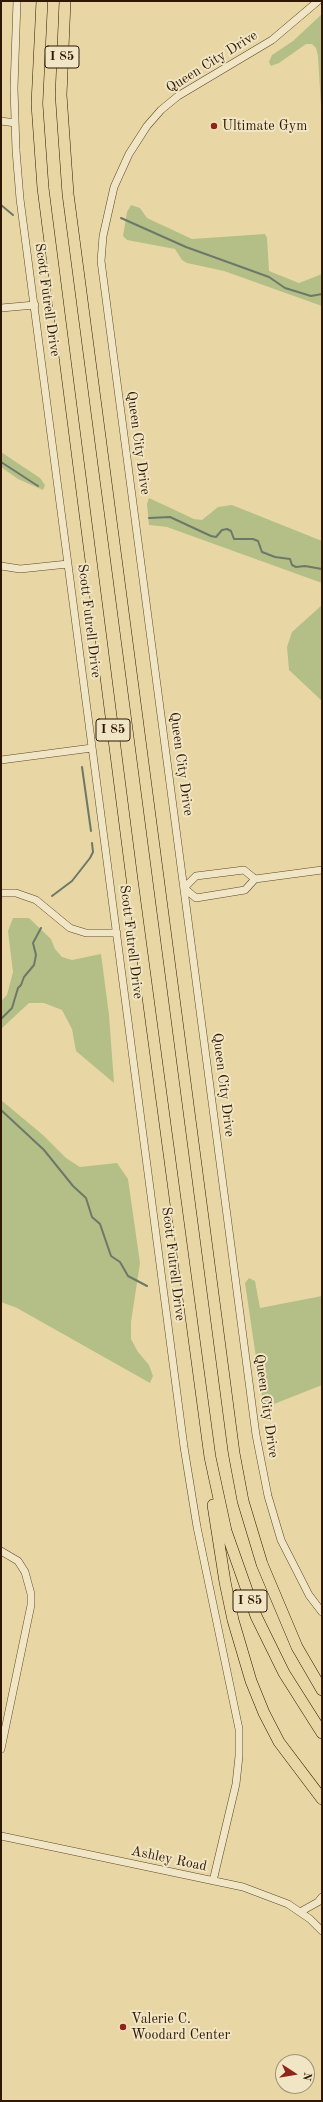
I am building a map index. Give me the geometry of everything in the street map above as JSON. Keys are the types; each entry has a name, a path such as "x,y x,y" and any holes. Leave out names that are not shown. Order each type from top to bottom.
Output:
{"highway":[{"name":"I 85","path":"42,1 37,104 43,188 132,879 210,1457 226,1531 254,1610 284,1673 322,1733"},
{"name":"I 85","path":"65,1 63,20 62,95 68,194 234,1453 243,1501 262,1564 285,1622 322,1690"},
{"path":"63,20 70,1"},
{"path":"210,1457 218,1544 233,1620 242,1656 268,1723 291,1760 322,1799"},
{"path":"312,1674 322,1686"}],"street":[{"name":"Scott Futrell Drive","path":"17,1 14,67 15,123 20,200 184,1447 197,1527 238,1729 239,1756 236,1784 213,1882"},
{"name":"Queen City Drive","path":"318,1 272,40 188,89 161,110 139,137 124,164 111,197 103,236 101,261 234,1269 263,1475 281,1540 305,1588 322,1612"},
{"path":"1,121 15,123"},
{"path":"1,308 35,305"},
{"path":"1,566 20,569 68,564"},
{"path":"1,760 92,748"},
{"path":"255,879 244,870 196,876 184,888 196,898 245,890 255,879 322,870"},
{"path":"1,893 16,892 36,900 70,928 86,933 117,933"},
{"path":"1,1551 18,1561 25,1572 31,1594 31,1605 1,1748"},
{"name":"Ashley Road","path":"1,1836 213,1882 243,1887 275,1898 300,1912 322,1931"},
{"path":"300,1912 318,1902 322,1897"}],"green space":[{"path":"322,14 322,123 318,56 316,48 312,44 306,44 279,63 271,66 269,62 272,55 293,41"},
{"path":"131,205 140,208 147,218 192,239 265,234 267,238 269,271 299,283 322,274 322,306 224,271 187,263 182,260 175,249 127,240 123,236 127,212"},
{"path":"1,452 40,478 45,485 43,490 18,479 1,467"},
{"path":"149,498 194,519 202,520 218,507 232,505 322,541 322,583 167,527 149,525 147,504"},
{"path":"322,605 322,701 289,670 287,647 292,632"},
{"path":"13,918 29,918 51,939 55,949 62,957 72,960 101,954 109,1015 114,1083 76,1051 72,1029 62,1010 44,1003 29,1003 1,1029 1,1001 7,995 13,972 8,931"},
{"path":"1,1100 43,1135 66,1158 80,1167 117,1163 128,1179 140,1263 131,1322 131,1339 138,1352 149,1365 153,1376 150,1383 17,1308 1,1302"},
{"path":"249,1278 255,1281 260,1308 322,1296 322,1385 269,1406 262,1398 245,1283"}],"waterway":[{"path":"1,205 13,215"},
{"path":"121,218 186,247 269,277 285,288 311,296 322,294"},
{"path":"1,462 38,486"},
{"path":"149,518 170,517 216,537 222,530 227,529 231,531 234,539 253,539 258,541 262,552 275,557 290,559 292,565 296,567 305,566 322,569"},
{"path":"82,767 91,831"},
{"path":"52,896 72,881 90,858 93,852 92,843"},
{"path":"1,1019 12,1008 18,988 24,977 34,965 36,955 33,943 41,928"},
{"path":"1,1110 44,1150 73,1186 86,1198 92,1217 100,1224 111,1256 120,1262 128,1276 147,1286"}],"place":[{"name":"Ultimate Gym","path":"214,126"},
{"name":"Valerie C. Woodard Center","path":"123,2027"}]}
